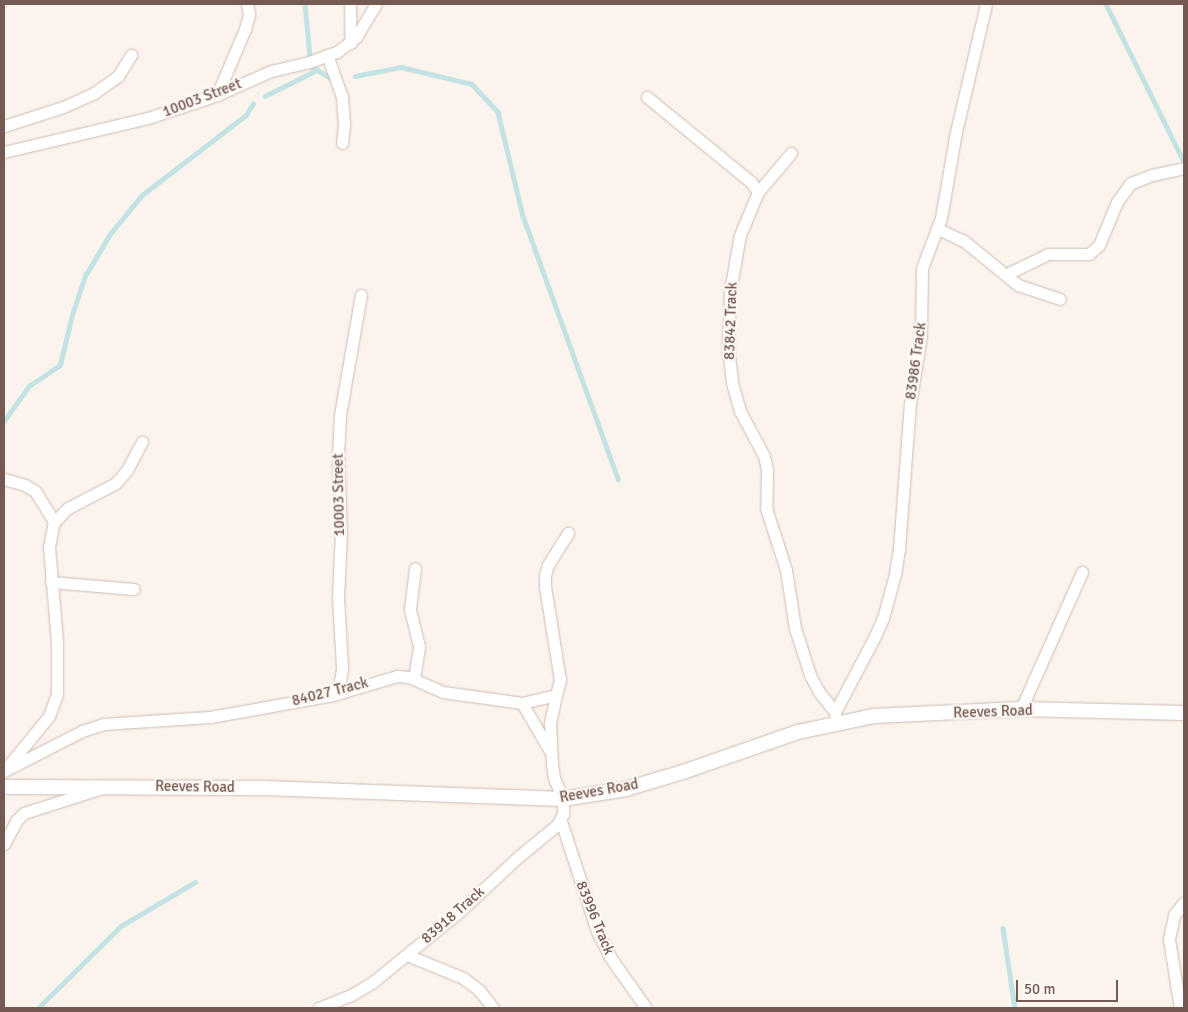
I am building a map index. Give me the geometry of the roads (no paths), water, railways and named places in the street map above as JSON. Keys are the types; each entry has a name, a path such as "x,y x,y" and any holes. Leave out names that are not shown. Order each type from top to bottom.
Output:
{"street":[{"path":"217,95 245,29 249,15 248,4"},
{"path":"350,4 351,43"},
{"path":"351,43 376,4"},
{"name":"83986 Track","path":"836,717 875,636 895,574 899,549 910,404 921,335 922,268 938,229 956,132 986,4"},
{"name":"10003 Street","path":"4,152 133,122 217,95 271,71 327,55 351,43"},
{"path":"4,126 63,107 94,93 118,76 131,55"},
{"path":"327,55 342,97 344,125 342,143"},
{"path":"648,97 751,182 758,192"},
{"name":"83842 Track","path":"791,153 758,192 740,235 730,291 728,348 732,383 740,411 764,456 767,469 766,508 786,570 795,628 803,654 819,692 836,717"},
{"path":"1007,274 1048,254 1089,254 1099,245 1116,202 1131,183 1152,174 1184,168"},
{"path":"938,229 964,241 1018,284 1060,299"},
{"name":"10003 Street","path":"333,695 338,687 342,666 338,598 341,533 338,455 340,415 361,295"},
{"path":"4,771 36,734 54,706 58,674 49,547 54,522 68,508 116,483 127,470 142,442"},
{"path":"4,479 25,485 35,491 54,522"},
{"path":"561,820 563,799 554,778 550,716 560,680 545,586 548,565 568,533"},
{"path":"414,679 419,646 410,609 415,568"},
{"path":"1021,709 1082,572"},
{"path":"50,582 134,589"},
{"name":"84027 Track","path":"4,771 82,731 103,724 210,718 333,695 389,677 403,675 443,692 522,703 556,695"},
{"path":"522,703 551,752"},
{"name":"Reeves Road","path":"4,787 100,788 168,786 264,788 563,799 604,794 642,784 798,732 836,717 1021,709 1184,713"},
{"path":"4,844 16,821 24,813 100,788"},
{"name":"83918 Track","path":"318,1008 366,987 459,912 561,820"},
{"name":"83996 Track","path":"561,820 595,925 610,957 646,1008"},
{"path":"1180,1008 1169,939 1174,915 1184,902"},
{"path":"406,955 463,978 480,990 493,1008"}],"waterway":[{"path":"305,4 310,56"},
{"path":"1106,4 1184,162"},
{"path":"311,66 332,79"},
{"path":"355,76 401,67 472,84 498,112 523,216 618,479"},
{"path":"265,96 317,70"},
{"path":"4,421 29,386 60,365 72,315 85,276 110,234 142,195 246,115 253,104"},
{"path":"38,1008 121,926 195,882"},
{"path":"1003,928 1015,1008"}]}
